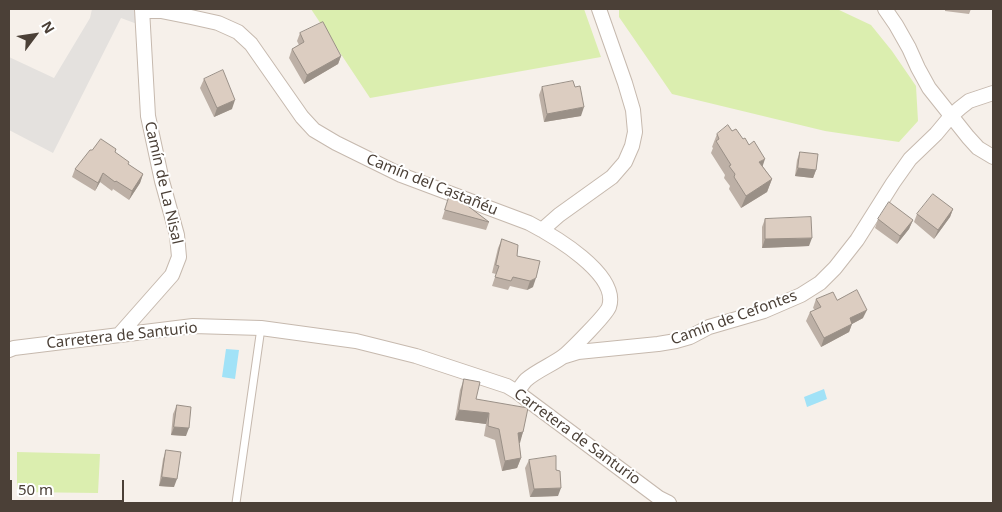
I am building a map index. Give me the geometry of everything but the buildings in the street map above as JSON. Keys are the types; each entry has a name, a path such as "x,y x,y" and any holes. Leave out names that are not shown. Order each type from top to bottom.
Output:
{"street":[{"path":"542,230 559,215 612,177 625,162 632,146 635,132 633,110 599,9"},
{"path":"885,9 909,48 929,88 978,148 993,157"},
{"name":"Camín del Castañéu","path":"142,10 161,11 218,23 238,32 251,44 302,117 314,130 401,175 528,223 542,230 594,268 605,283 610,296 609,307 604,315 564,356 526,380 517,392"},
{"name":"Camín de La Nisal","path":"119,335 172,276 179,257 177,235 162,181 148,116 142,10"},
{"name":"Camín de Cefontes","path":"564,356 578,352 676,341 690,337 709,327 764,311 801,295 820,283 835,268 857,240 910,159 936,134 951,116 969,101 993,94"},
{"name":"Carretera de Santurio","path":"9,350 193,326 261,328 356,341 416,356 507,386 659,498 669,503"}],"lane":[{"path":"236,503 261,328"}],"green space":[{"path":"311,9 584,9 601,57 370,98"},
{"path":"619,9 837,9 871,25 892,51 916,86 918,121 899,142 825,131 672,94 619,17"},
{"path":"17,452 100,454 98,493 17,492"}],"shaded area":[{"path":"92,9 136,9 137,24 121,18 53,153 9,130 9,57 54,78 90,18"}],"water":[{"path":"226,349 239,350 235,379 222,377"},
{"path":"824,389 827,399 807,407 804,397"}]}
